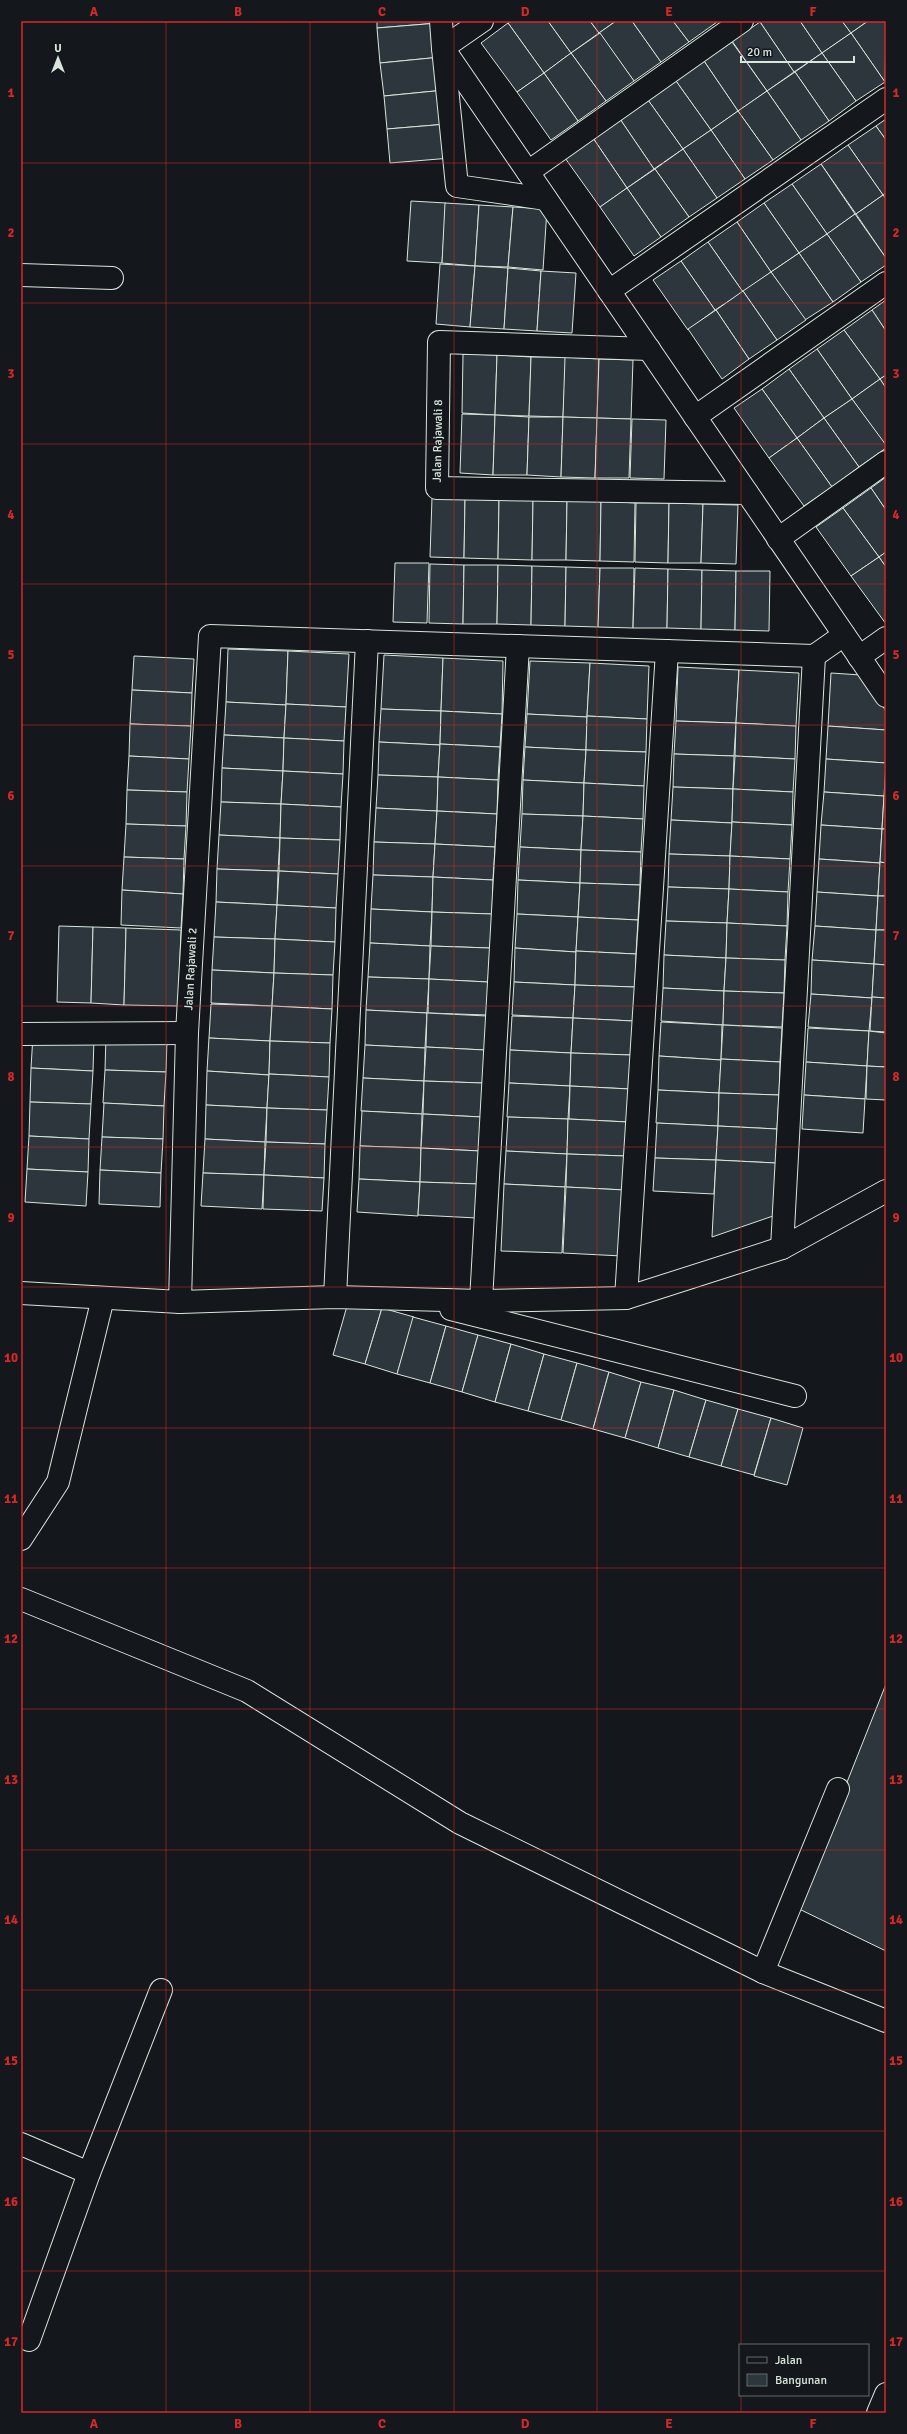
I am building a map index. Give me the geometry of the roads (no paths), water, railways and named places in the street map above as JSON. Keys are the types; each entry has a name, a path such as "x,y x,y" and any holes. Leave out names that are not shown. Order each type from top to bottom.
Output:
{"street":[{"path":"441,21 457,186 546,199"},
{"path":"443,48 482,21"},
{"path":"528,172 742,21"},
{"path":"443,48 886,696"},
{"path":"609,290 886,99"},
{"path":"21,276 112,278"},
{"path":"695,417 886,283"},
{"name":"Jalan Rajawali 8","path":"649,349 439,342 437,488 747,493"},
{"path":"778,539 886,462"},
{"path":"335,1297 367,641 814,656 844,635"},
{"name":"Jalan Rajawali 2","path":"180,1302 187,1033 210,636 367,641"},
{"path":"859,657 886,638"},
{"path":"481,1301 518,646"},
{"path":"626,1298 667,651"},
{"path":"782,1248 814,656"},
{"path":"21,1034 187,1033"},
{"path":"21,1293 180,1302 335,1297 481,1301 626,1298 782,1248 886,1191"},
{"path":"21,1539 58,1482 103,1298"},
{"path":"405,1298 795,1396"},
{"path":"21,1599 247,1691 460,1823 763,1972 886,2021"},
{"path":"763,1972 838,1789"},
{"path":"29,2340 89,2173 161,1990"},
{"path":"21,2144 89,2173"},
{"path":"878,2413 886,2394"}]}
